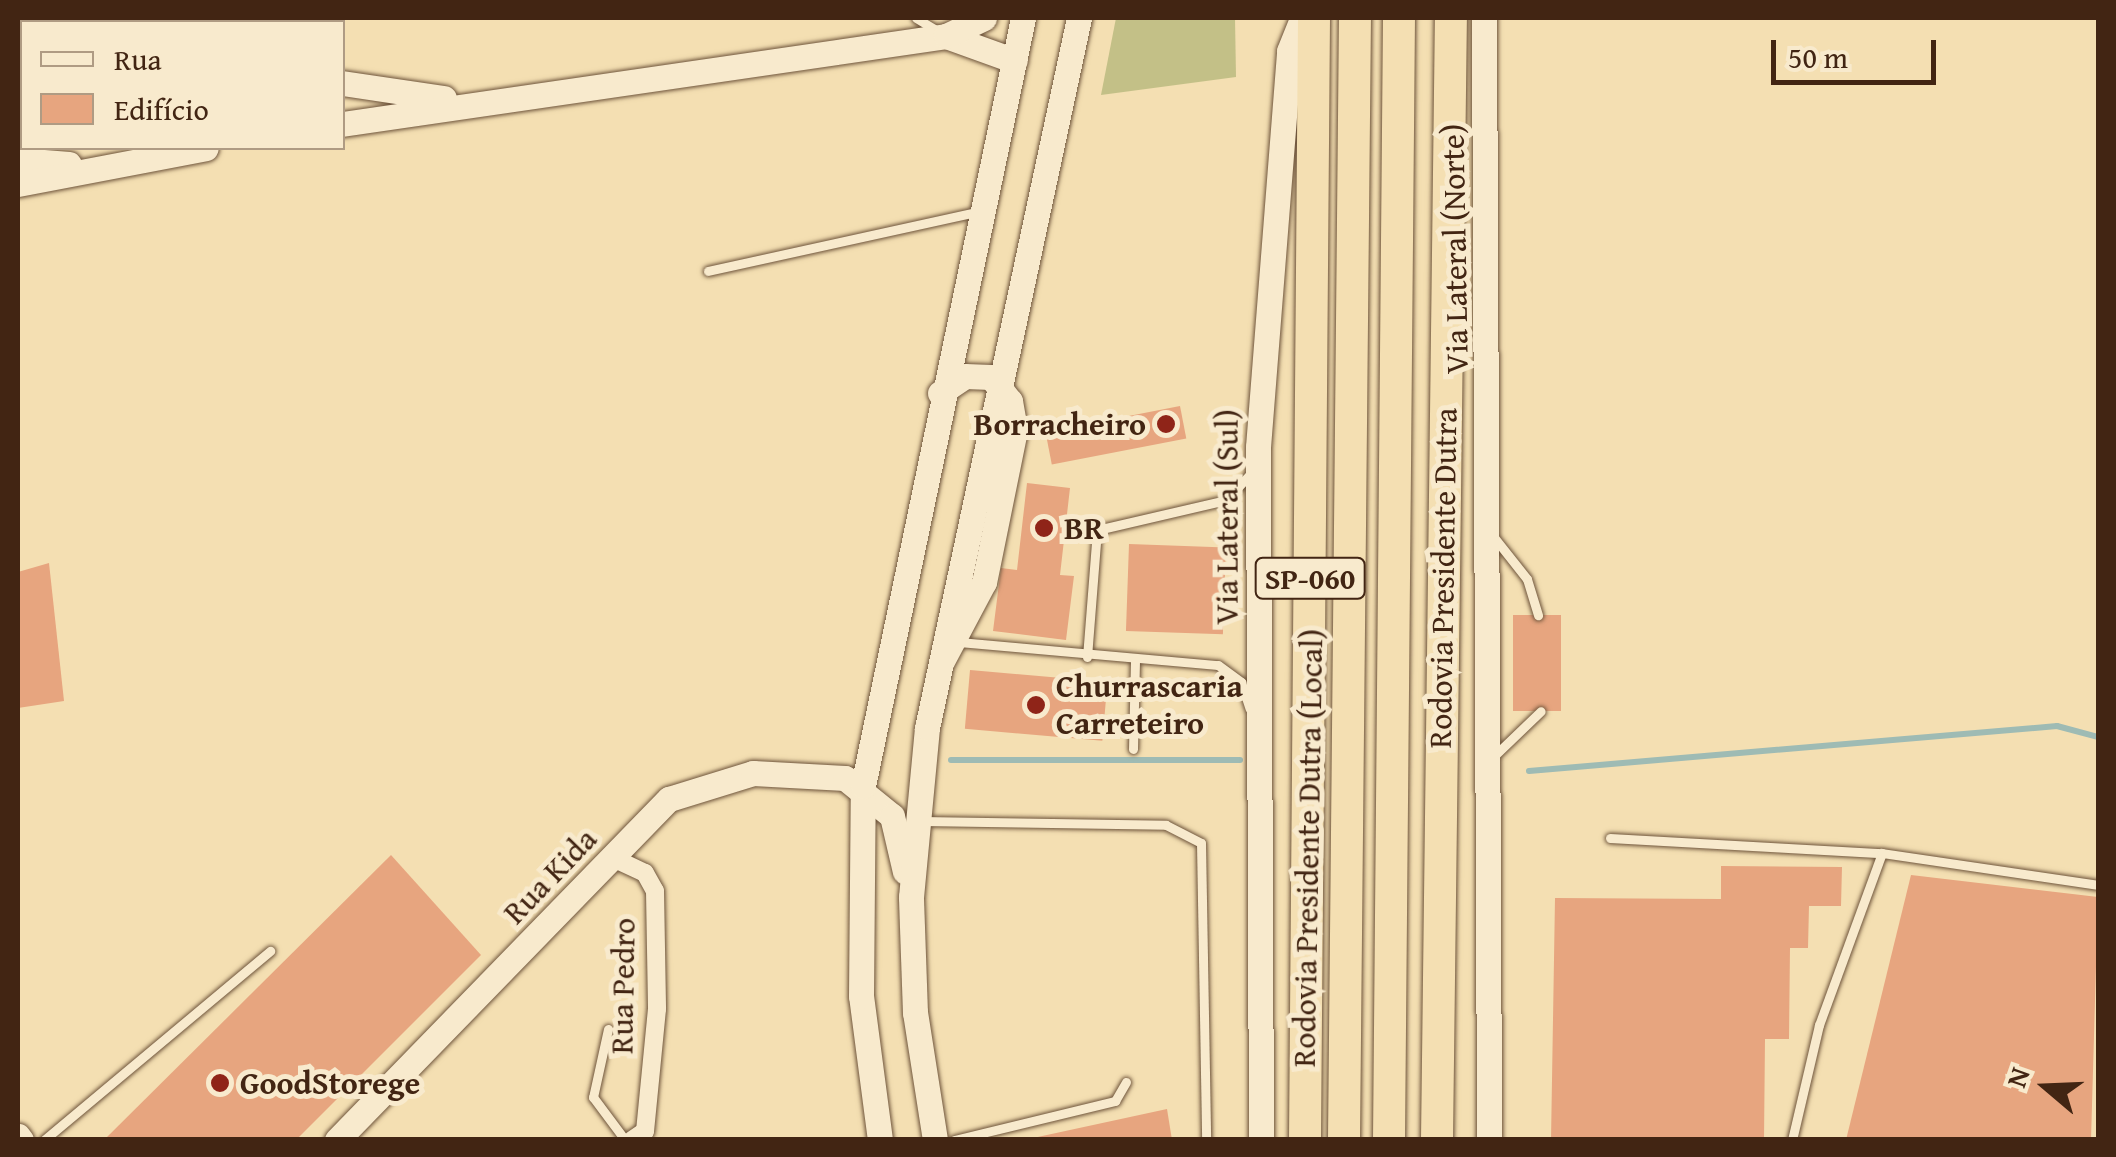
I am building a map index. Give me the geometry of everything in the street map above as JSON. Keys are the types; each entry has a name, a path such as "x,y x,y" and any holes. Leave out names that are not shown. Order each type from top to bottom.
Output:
{"highway":[{"name":"Rodovia Presidente Dutra (Local)","path":"1305,1140 1314,18"},
{"name":"SP-060","path":"1344,1140 1356,18"},
{"name":"Rodovia Presidente Dutra","path":"1389,1140 1399,18"},
{"name":"Rodovia Presidente Dutra","path":"1437,1140 1451,18"}],"main road":[{"path":"345,123 946,36 984,18"},
{"path":"880,1140 862,996 862,786 940,393 1024,18"},
{"path":"935,1140 915,1013 911,897 916,820 939,665 1079,18"},
{"name":"Via Lateral (Sul)","path":"1261,1140 1258,447 1289,51 1302,18"},
{"name":"Via Lateral (Norte)","path":"1484,18 1490,532 1489,1140"},
{"path":"946,36 1015,61"},
{"path":"345,83 473,102"},
{"path":"18,184 89,165 190,150"},
{"path":"18,160 89,165"},
{"path":"940,393 965,376 1001,385"},
{"path":"939,665 959,642 984,582 1014,446 1001,385"},
{"name":"Rua Kida","path":"337,1140 614,858 690,789 754,774 862,786"},
{"path":"862,786 892,816 911,897"}],"street":[{"name":"Rua Pedro","path":"614,858 654,884 657,1010 636,1137"}],"lane":[{"path":"916,18 946,36"},
{"path":"708,271 984,210"},
{"path":"1087,657 1097,530 1226,500 1246,486 1258,447"},
{"path":"1490,532 1527,579 1538,614"},
{"path":"959,642 1087,657 1218,665 1241,682 1261,740"},
{"path":"1133,748 1136,660"},
{"path":"1489,763 1540,711"},
{"path":"916,820 1166,825 1201,842 1206,1140"},
{"path":"1610,838 1882,853 2098,884"},
{"path":"1792,1140 1814,1042 1882,853"},
{"path":"44,1140 270,951"},
{"path":"608,1029 593,1097 636,1137"},
{"path":"954,1140 1114,1102 1126,1082"}],"shaded area":[{"path":"1116,18 1235,18 1236,77 1101,95"}],"building":[{"path":"1180,406 1186,438 1052,465 1046,432"},
{"name":"BR","path":"1027,483 1070,488 1060,575 1074,576 1066,640 993,631 1001,568 1017,570"},
{"path":"1129,544 1226,547 1223,634 1126,631"},
{"path":"49,563 64,701 18,708 18,572"},
{"path":"1513,615 1561,615 1561,711 1513,711"},
{"name":"Churrascaria Carreteiro","path":"970,670 1107,682 1102,741 965,729"},
{"path":"391,855 481,955 296,1140 104,1140"},
{"path":"1721,866 1842,867 1841,906 1809,906 1808,948 1790,948 1789,1039 1765,1039 1764,1140 1551,1140 1555,898 1721,899"},
{"path":"1911,875 2098,897 2091,1140 1846,1140"},
{"path":"1167,1109 1172,1140 1033,1140 1033,1138"}],"waterway":[{"path":"1529,771 2057,726 2098,737"},
{"path":"951,760 1240,760"}],"place":[{"name":"Borracheiro","path":"1166,424"},
{"name":"BR","path":"1044,528"},
{"name":"Churrascaria Carreteiro","path":"1036,705"},
{"name":"GoodStorege","path":"220,1083"}]}
